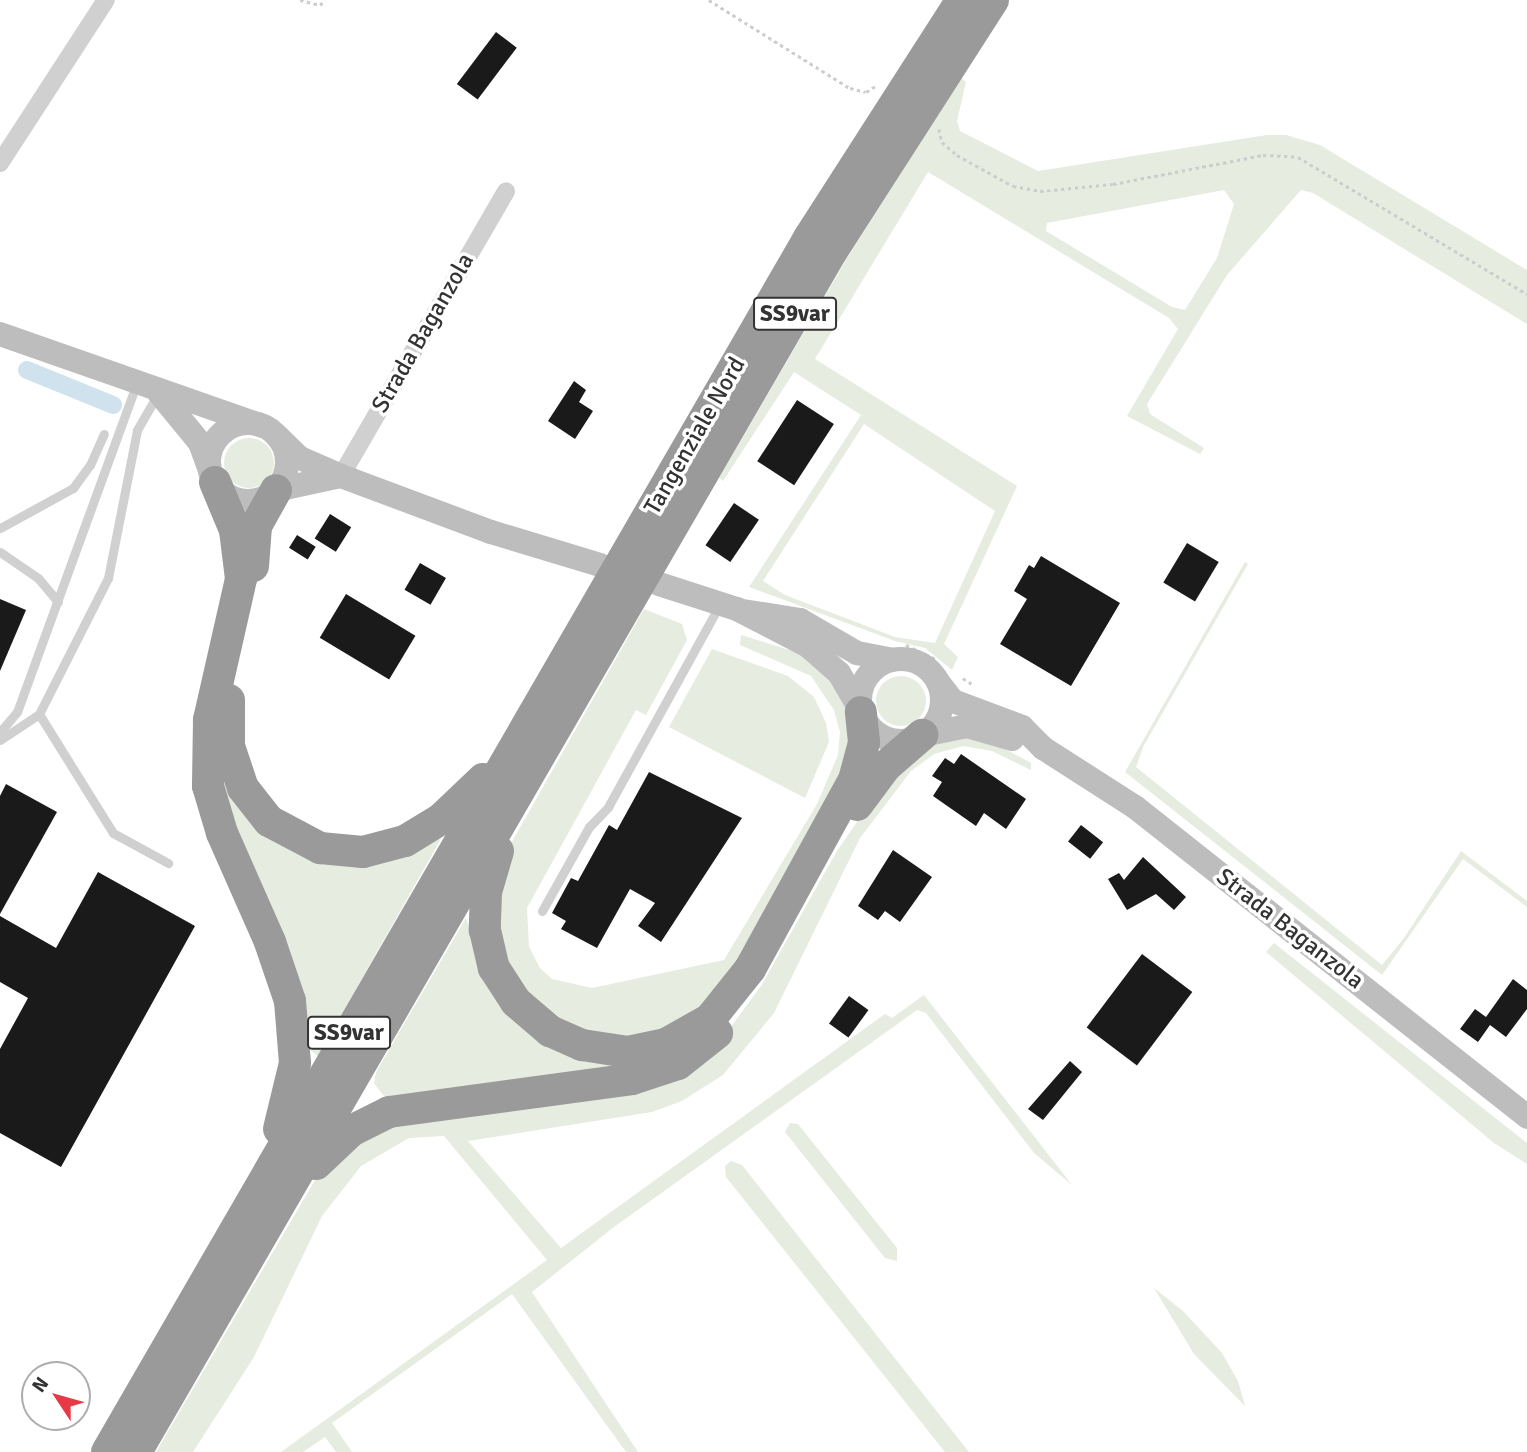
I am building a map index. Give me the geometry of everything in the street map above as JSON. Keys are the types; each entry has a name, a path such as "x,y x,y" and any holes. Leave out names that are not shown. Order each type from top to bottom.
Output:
{"highway":[{"name":"Tangenziale Nord","path":"590,634 828,207 962,0"},
{"name":"SS9var","path":"118,1449 172,1340 590,634 993,0"},
{"path":"172,1340 207,1263 275,1139 295,1063 294,1024 284,978 222,833 208,786 209,720 241,579 235,530 212,476"},
{"path":"276,491 254,533 252,587 231,689 228,732 237,775 250,799 269,821 292,837 327,850 363,852 391,846 430,828 480,783 541,683 590,634"},
{"name":"SS9var","path":"118,1449 249,1258 583,682 590,634"},
{"path":"583,682 566,732 495,858 484,920 494,968 523,1010 565,1039 610,1051 647,1049 676,1040 710,1019 737,990 854,780 864,742 862,712"},
{"path":"249,1258 277,1229 323,1155 351,1131 378,1116 417,1106 632,1079 678,1064 701,1049 754,985 870,784 922,735"}],"main road":[{"path":"0,334 270,431 300,458 341,476 491,531 600,565"},
{"path":"148,389 200,443 212,476 228,496 246,502 276,491 341,476"},
{"path":"212,476 211,451 220,435 236,425 270,431"},
{"path":"270,431 287,467 276,491"},
{"name":"Strada Baganzola","path":"659,584 729,606 800,620 858,653 919,663 953,701 1014,723 1046,751 1147,816 1527,1117"},
{"name":"Strada Baganzola","path":"729,606 822,655 845,681 862,712 883,737 903,741 967,726 1046,751"},
{"path":"862,712 865,679 892,660"},
{"path":"922,735 939,715 938,682"}],"street":[{"path":"0,163 106,0"},
{"name":"Strada Baganzola","path":"341,476 506,191"}],"lane":[{"path":"0,732 17,712 58,602 148,389"},
{"path":"0,740 39,714 108,578 137,430 148,389"},
{"path":"0,528 73,488 90,465 104,434"},
{"path":"0,552 38,578 58,602"},
{"path":"542,911 589,827 608,807 729,606"},
{"path":"39,714 113,833 168,863"}],"path":[{"path":"300,0 320,5 325,0"},
{"path":"709,0 850,88 866,92 879,82"},
{"path":"941,124 942,142 957,155 1013,186 1040,191 1113,184 1263,155 1298,157 1527,294"}],"shaded area":[{"path":"961,78 966,82 957,121 960,131 1038,171 1267,135 1286,135 1320,145 1527,270 1527,324 1313,193 1301,190 1227,275 1147,404 1150,414 1204,448 1200,454 1127,416 1178,329 1169,318 928,172 815,359 1017,486 944,644 958,657 952,670 925,648 895,641 749,587 861,415 794,372 723,481 719,478 846,260","holes":["1224,190 1234,204 1217,258 1185,310 1172,307 1046,231 1047,223","864,424 995,511 935,643 895,637 785,595 763,581"]},
{"path":"239,439 259,439 273,453 273,473 259,487 239,487 225,473 225,453"},
{"path":"1245,562 1248,564 1143,747 1136,767 1382,965 1404,938 1461,851 1527,901 1527,907 1463,859 1382,975 1125,772"},
{"path":"644,609 682,624 687,640 646,715 636,710 527,908 529,947 540,968 552,979 592,988 724,960 817,804 838,755 840,732 834,710 811,676 740,645 741,635 796,652 825,672 849,709 854,748 726,994 633,1044 544,1018 496,948 505,854"},
{"path":"712,649 788,676 814,697 826,723 829,742 805,798 669,727"},
{"path":"901,676 919,683 926,701 919,719 901,726 883,719 876,701 883,683"},
{"path":"964,737 996,744 1031,763 1031,770 992,751 963,746 934,754 911,771 860,838 774,1013 723,1075 682,1101 652,1112 468,1141 561,1248 885,1014 892,1018 924,995 1072,1185 1034,1153 926,1013 917,1010 614,1227 532,1292 638,1452 626,1452 512,1294 332,1423 352,1452 336,1452 325,1437 303,1452 281,1452 547,1260 444,1136 409,1138 361,1166 322,1216 254,1357 193,1452 156,1452 318,1175 362,1133 719,1043 761,986 837,851 881,787 935,743"},
{"path":"216,765 275,841 441,839 318,1056 309,1049 236,847"},
{"path":"466,918 481,958 618,1066 389,1099 383,1095 374,1083 376,1072"},
{"path":"1274,943 1527,1143 1527,1164 1494,1143 1266,952"},
{"path":"790,1123 798,1124 897,1248 897,1261 885,1258 785,1132"},
{"path":"731,1161 742,1165 969,1452 945,1452 726,1177 725,1166"},
{"path":"1154,1288 1183,1311 1222,1353 1238,1381 1245,1406 1194,1354"}],"building":[{"path":"496,32 517,48 478,100 457,84"},
{"path":"574,381 586,390 579,402 593,411 575,439 548,421"},
{"path":"797,400 834,424 794,485 757,461"},
{"path":"734,503 759,520 730,562 705,545"},
{"path":"330,514 351,527 336,552 315,539"},
{"path":"297,535 316,547 308,559 289,548"},
{"path":"1187,543 1219,562 1195,601 1163,582"},
{"path":"1041,556 1120,603 1071,686 1000,644 1027,599 1014,591 1029,565 1034,568"},
{"path":"420,563 446,578 430,605 404,590"},
{"path":"346,594 415,636 389,679 320,638"},
{"path":"0,599 26,610 0,671"},
{"path":"961,754 1026,799 1006,829 984,813 976,826 933,796 942,782 932,776 945,758 954,764"},
{"path":"649,772 742,818 661,942 638,926 655,903 630,889 597,948 561,929 566,921 552,913 571,878 578,881 609,825 617,830"},
{"path":"6,784 57,812 0,914 0,796"},
{"path":"1081,825 1103,842 1090,859 1068,842"},
{"path":"893,850 932,877 900,922 885,911 878,920 858,906"},
{"path":"1143,857 1186,897 1174,910 1156,894 1127,910 1108,879 1119,873 1124,880"},
{"path":"98,872 195,926 61,1167 0,1133 0,1049 28,998 0,982 0,916 56,948"},
{"path":"1142,954 1192,992 1137,1065 1087,1027"},
{"path":"1513,979 1527,990 1527,1009 1506,1037 1490,1025 1478,1042 1460,1029 1475,1009 1486,1017"},
{"path":"849,996 868,1010 848,1038 829,1024"},
{"path":"1070,1061 1082,1072 1043,1120 1028,1109"}],"waterway":[{"path":"27,370 113,405"}]}
